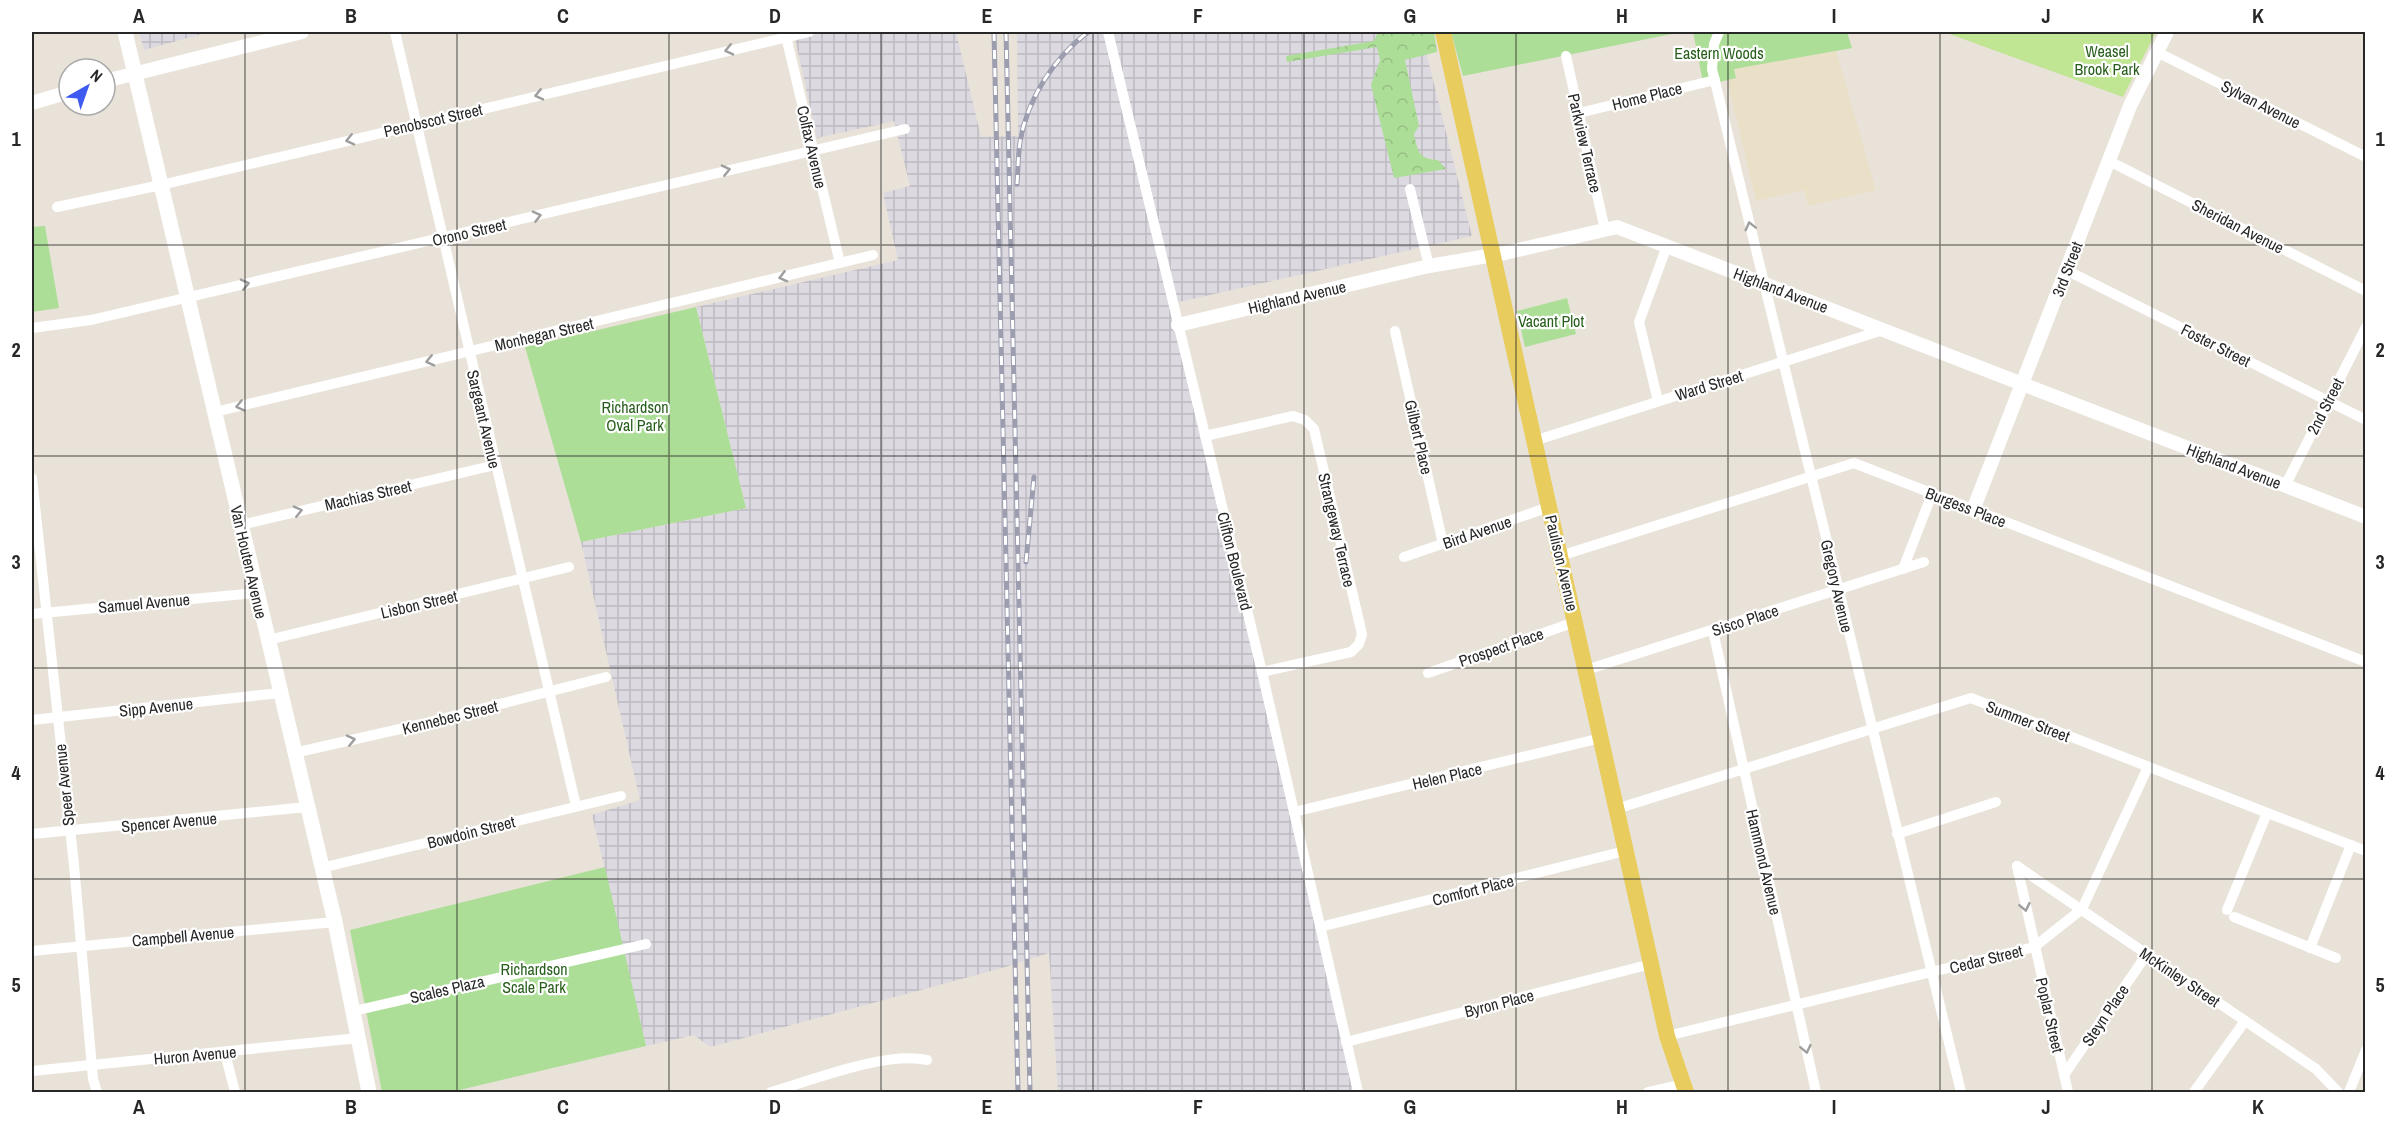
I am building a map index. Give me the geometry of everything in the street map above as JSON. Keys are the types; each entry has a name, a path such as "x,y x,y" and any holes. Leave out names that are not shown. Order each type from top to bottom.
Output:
{"main road":[{"name":"Van Houten Avenue","path":"125,32 335,922 369,1092"},
{"name":"Paulison Avenue","path":"1443,32 1491,256 1509,322 1667,1036 1684,1088"}],"street":[{"path":"117,77 302,32"},
{"name":"Sargeant Avenue","path":"394,32 576,806"},
{"name":"Penobscot Street","path":"57,207 416,124 786,34 809,32"},
{"name":"Clifton Boulevard","path":"1108,32 1262,672 1358,1092"},
{"name":"Gregory Avenue","path":"1719,32 1712,55 1715,80 1961,1092"},
{"name":"3rd Street","path":"1972,510 2130,106 2168,32"},
{"name":"Colfax Avenue","path":"786,34 840,263"},
{"name":"Sylvan Avenue","path":"2157,52 2366,157"},
{"name":"Parkview Terrace","path":"1566,56 1605,230"},
{"name":"Home Place","path":"1579,113 1715,80"},
{"path":"32,103 57,96"},
{"name":"Orono Street","path":"32,328 91,320 188,298 905,129"},
{"name":"Sheridan Avenue","path":"2109,160 2366,291"},
{"path":"1410,189 1429,266"},
{"name":"Highland Avenue","path":"1178,325 1429,266 1491,256 1617,227 2366,517"},
{"path":"1658,401 1639,322 1667,246"},
{"name":"Monhegan Street","path":"215,412 873,255"},
{"name":"Foster Street","path":"2067,270 2366,420"},
{"name":"2nd Street","path":"2285,486 2366,327"},
{"name":"Ward Street","path":"1534,441 1883,330"},
{"name":"Gilbert Place","path":"1395,331 1443,543"},
{"name":"Strangeway Terrace","path":"1205,436 1293,416 1305,420 1314,429 1362,634 1359,644 1351,651 1262,672"},
{"name":"Burgess Place","path":"1560,556 1854,464 2366,662"},
{"name":"Machias Street","path":"241,525 495,465"},
{"name":"Speer Avenue","path":"32,478 74,865 92,1064 97,1092"},
{"path":"1903,569 1932,495"},
{"name":"Bird Avenue","path":"1404,557 1550,507"},
{"name":"Sisco Place","path":"1586,670 1924,562"},
{"name":"Lisbon Street","path":"268,640 569,567"},
{"name":"Samuel Avenue","path":"32,614 257,593"},
{"name":"Prospect Place","path":"1428,673 1575,622"},
{"name":"Hammond Avenue","path":"1713,631 1816,1092"},
{"name":"Kennebec Street","path":"294,753 422,724 606,677"},
{"name":"Sipp Avenue","path":"32,720 280,693"},
{"name":"Summer Street","path":"1616,809 1971,698 2366,850"},
{"name":"Helen Place","path":"1294,812 1600,738"},
{"name":"Cedar Street","path":"1667,1036 2034,947 2082,909 2148,767"},
{"name":"Bowdoin Street","path":"321,868 621,796"},
{"path":"1897,834 1996,802"},
{"name":"Spencer Avenue","path":"32,834 307,807"},
{"path":"2267,813 2230,914 2336,958"},
{"path":"2310,948 2351,845"},
{"name":"Comfort Place","path":"1320,927 1625,851"},
{"name":"McKinley Street","path":"2017,866 2316,1069 2338,1092"},
{"name":"Poplar Street","path":"2017,866 2068,1092"},
{"name":"Campbell Avenue","path":"32,951 335,922"},
{"name":"Scales Plaza","path":"354,1011 646,944"},
{"name":"Steyn Place","path":"2064,1075 2147,954"},
{"name":"Byron Place","path":"1346,1042 1651,964"},
{"path":"2194,1092 2245,1021"},
{"name":"Huron Avenue","path":"32,1071 359,1038"},
{"path":"2349,1092 2366,1050"},
{"path":"225,1053 235,1092"},
{"path":"771,1092 888,1059 914,1057 927,1060"},
{"path":"1648,1092 1684,1088"}],"shaded area":[{"path":"139,32 209,32 144,50"},
{"path":"829,32 956,32 981,137 1018,136 1017,32 1421,32 1472,236 1170,304 1358,1092 1058,1092 1049,953 1002,968 710,1047 694,1035 646,1046 592,815 640,800 581,542 746,508 696,307 898,260 883,193 910,186 894,121 817,138 795,39"},
{"path":"1836,50 1876,190 1808,206 1804,190 1756,201 1727,80 1736,78 1733,69"}],"green space":[{"path":"1378,32 1434,32 1437,52 1405,60 1419,126 1414,134 1418,149 1423,156 1438,160 1446,169 1394,178 1371,85 1380,60 1377,47 1287,62 1286,56 1374,41"},
{"name":"Eastern Woods","path":"1451,32 1682,32 1463,76"},
{"name":"Eastern Woods","path":"1693,32 1847,32 1852,48 1734,69 1736,78 1715,83 1703,82"},
{"name":"Weasel Brook Park","path":"1944,32 2156,32 2123,97"},
{"path":"45,226 59,308 32,312 32,227"},
{"name":"Vacant Plot","path":"1567,298 1576,334 1525,347 1517,311"},
{"name":"Richardson Oval Park","path":"696,307 746,508 581,542 525,347"},
{"name":"Richardson Scale Park","path":"605,867 646,1046 451,1092 382,1092 350,930"}],"railway":[{"path":"994,32 1018,1092"},
{"path":"1006,32 1030,1092"},
{"path":"1017,184 1020,142 1036,95 1053,67 1088,32"},
{"path":"1026,562 1034,477"}]}
